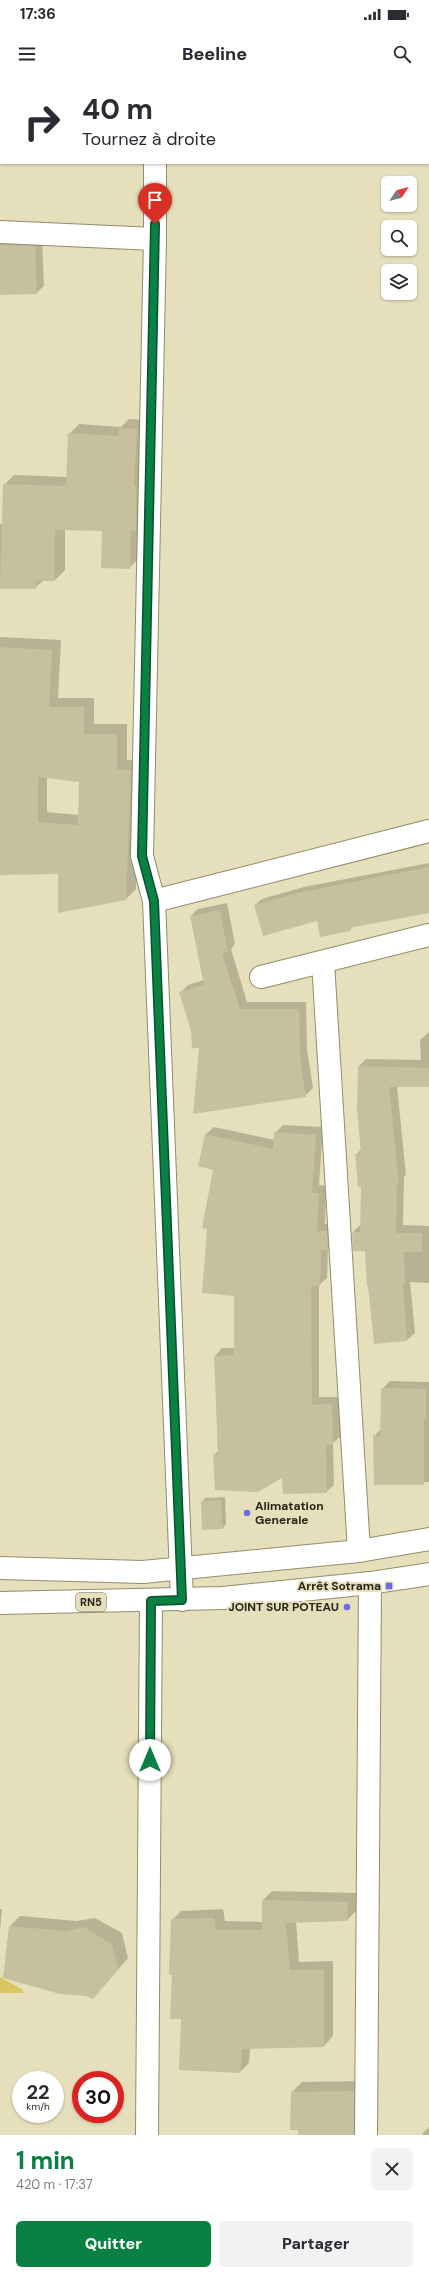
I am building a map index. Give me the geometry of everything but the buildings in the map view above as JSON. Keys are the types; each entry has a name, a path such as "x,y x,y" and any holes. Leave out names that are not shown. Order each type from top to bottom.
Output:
{"main road":[{"path":"155,164 155,239 142,856 154,901 179,1567 182,1600"},
{"path":"0,232 155,239"},
{"path":"154,901 429,831"},
{"path":"261,978 429,935"},
{"path":"323,962 359,1551"},
{"path":"0,1568 143,1572 179,1567 218,1565 359,1551 429,1539"},
{"name":"RN5","path":"0,1603 182,1600 370,1583 429,1574"},
{"path":"366,2135 370,1583"},
{"path":"147,2135 151,1601"}],"shaded area":[{"path":"0,1977 23,1990 23,1993 0,1993"}],"place":[{"name":"Alimatation Generale","path":"247,1513"},
{"name":"Arrêt Sotrama","path":"389,1586"},
{"name":"JOINT SUR POTEAU","path":"347,1607"}],"route":[{"path":"150,1760 151,1601 182,1600 179,1567 154,901 142,856 155,224"}]}
